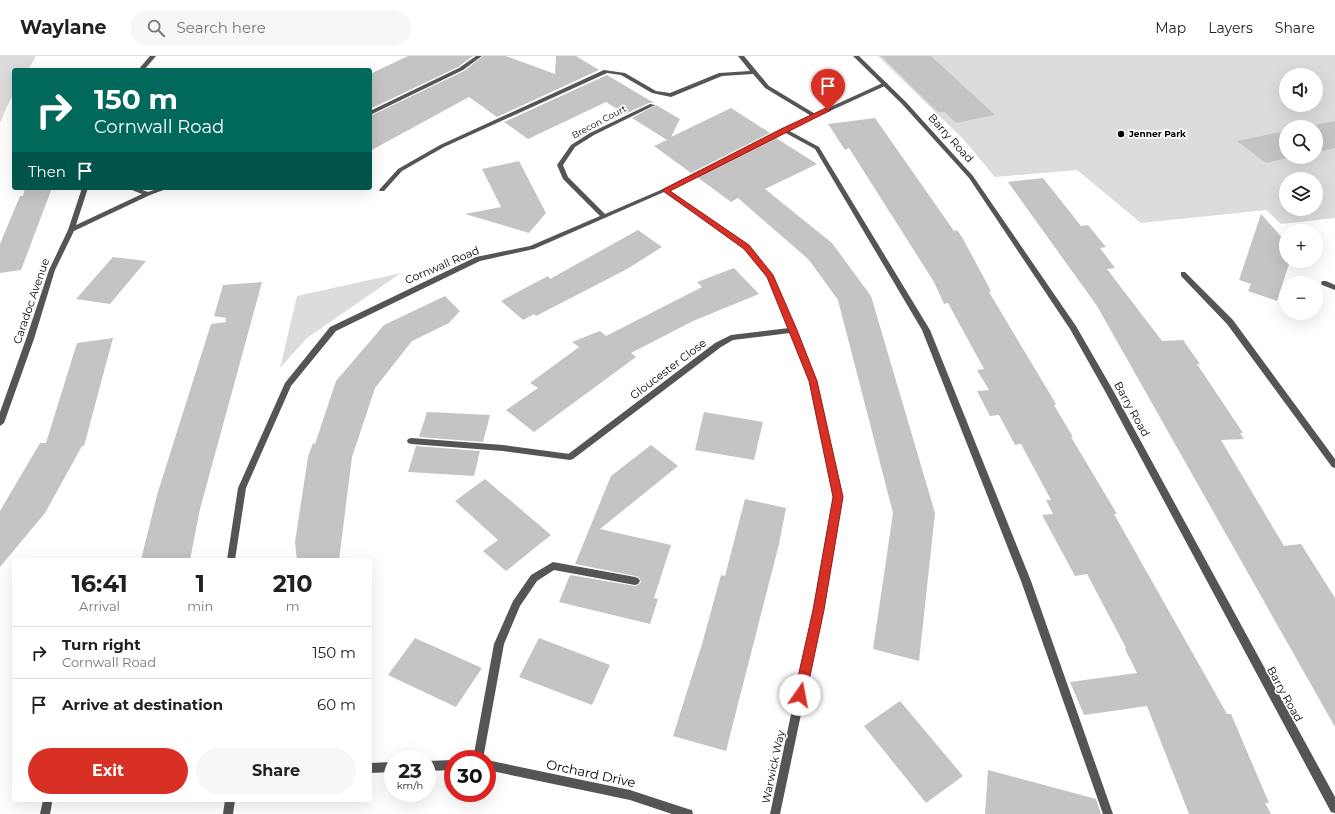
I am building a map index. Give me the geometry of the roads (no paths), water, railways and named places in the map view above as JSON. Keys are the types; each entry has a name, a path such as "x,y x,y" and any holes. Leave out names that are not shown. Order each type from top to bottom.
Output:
{"street":[{"path":"143,68 153,56"},
{"path":"372,112 461,68 479,56"},
{"path":"741,56 767,87 815,116"},
{"name":"Barry Road","path":"856,56 904,103 971,177 1073,328 1163,488 1335,808"},
{"path":"382,190 400,170 442,146 606,71 623,74 654,92 671,95 721,74 754,72"},
{"name":"Cornwall Road","path":"231,558 242,488 288,385 333,329 478,259 532,248 605,217 665,190 784,130 885,84"},
{"name":"Brecon Court","path":"605,217 565,178 560,165 573,146 592,134 652,105"},
{"path":"784,130 817,148 926,330 1026,581 1108,814"},
{"name":"Caradoc Avenue","path":"0,423 30,339 52,270 71,230 84,190"},
{"path":"136,190 148,194"},
{"path":"71,230 148,194 160,190"},
{"name":"Warwick Way","path":"665,190 746,247 770,276 813,381 838,497 818,610 775,814"},
{"path":"1183,274 1230,322 1335,465"},
{"path":"1324,283 1335,288"},
{"name":"Gloucester Close","path":"411,441 503,448 570,457 718,345 732,338 793,330"},
{"path":"480,750 499,644 516,604 534,578 553,566 635,581"},
{"path":"372,768 384,767"},
{"name":"Orchard Drive","path":"496,767 630,795 688,814"},
{"path":"228,814 230,802"},
{"path":"45,814 47,803"}],"place":[{"name":"Jenner Park","path":"1121,134"}]}
